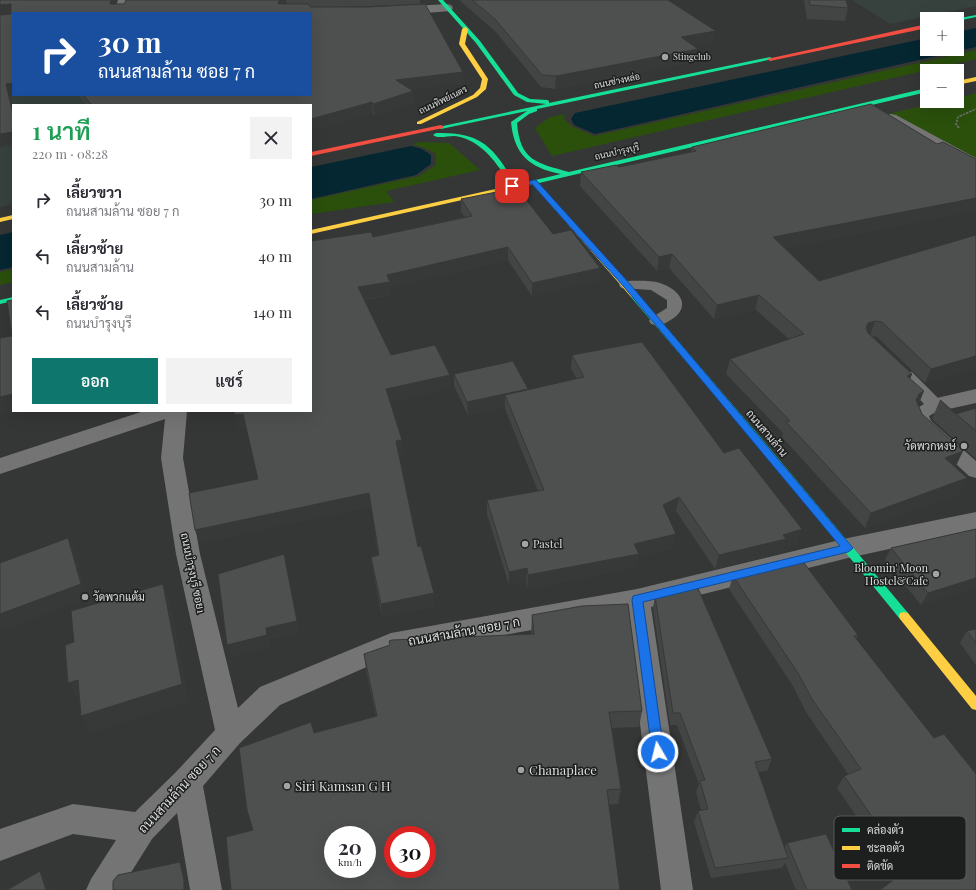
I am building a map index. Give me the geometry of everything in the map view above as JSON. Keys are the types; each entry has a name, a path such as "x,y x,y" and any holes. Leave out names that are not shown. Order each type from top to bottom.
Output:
{"main road":[{"path":"443,4 478,42 516,94 529,101 558,103"},
{"path":"964,19 976,16"},
{"name":"ถนนช่างหล่อ","path":"312,154 920,27"},
{"name":"ถนนทิพย์เนตร","path":"393,136 475,96 483,89 485,79 462,44 465,29"},
{"path":"964,82 976,79"},
{"name":"ถนนบำรุงบุรี","path":"312,232 534,182 920,92"},
{"path":"558,103 527,112 514,122 513,133 517,145 532,162 543,168 556,172 570,173"},
{"path":"393,136 459,135 479,143 505,168 507,175 502,189"},
{"name":"ถนนสามล้าน","path":"534,182 657,321 848,548 976,705"},
{"path":"0,220 12,217"},
{"path":"0,302 12,299"}],"street":[{"path":"120,12 124,0"},
{"path":"385,12 443,4"},
{"path":"866,104 976,164"},
{"path":"935,404 976,396"},
{"path":"0,466 164,412"},
{"name":"ถนนบำรุงบุรี ซอย1","path":"176,412 172,458 188,554 230,734"},
{"name":"ถนนสามล้าน ซอย 7 ก","path":"102,890 141,828 187,782 230,734 270,696 391,644 637,600 848,548 976,521"},
{"path":"637,600 677,890"},
{"path":"187,782 206,890"},
{"path":"0,845 73,819 141,828"}],"lane":[{"path":"626,285 653,286 670,294 675,300 675,306 672,312 657,321"},
{"path":"897,368 935,404 920,414 923,424 976,471"}],"path":[{"path":"961,131 956,124 958,117 976,109"}],"shaded area":[{"path":"852,0 976,0 976,6 947,12 920,12 920,18 890,24"},
{"path":"12,96 85,96 89,104 12,104 12,204 0,207 0,97"}],"green space":[{"path":"976,50 976,59 954,64 920,64 920,72 552,156 535,128 550,117 566,114 563,118 571,126 594,136 949,56 964,56 964,53"},
{"path":"976,93 976,161 889,114 920,106 920,108 964,108 964,96"},
{"path":"420,142 449,143 480,170 386,191 394,202 312,214 312,200 419,176 436,165 436,154 425,148 412,144"},
{"path":"12,269 12,282 0,285 0,272"}],"water":[{"path":"976,28 976,47 964,50 964,31"},
{"path":"920,39 920,56 937,56 595,134 574,125 571,119 575,113"},
{"path":"411,146 422,149 431,155 431,164 416,175 312,199 312,167"},
{"path":"12,232 12,267 0,270 0,235"}],"building":[{"path":"0,0 111,0 110,4 124,4 126,0 280,0 278,3 279,4 308,4 310,7 369,7 425,4 463,72 396,80 413,91 373,104 372,102 312,119 312,104 91,104 84,96 312,96 312,12 12,12 12,83 6,84 12,110 12,132 0,134 0,15 11,14 11,4 0,5"},
{"path":"472,0 668,0 716,31 681,37 698,49 556,76 542,75 495,19"},
{"path":"809,0 846,0 848,8 810,5"},
{"path":"871,104 937,144 943,142 976,159 976,198 773,237 819,281 976,235 976,356 931,369 882,322 875,321 868,323 866,328 868,333 912,374 907,376 924,391 919,394 916,400 922,414 963,451 945,458 967,478 871,513 786,422 790,421 730,359 804,334 759,295 717,305 672,254 659,257 581,172 616,165 619,167 696,151 692,147"},
{"path":"517,188 553,234 571,230 600,268 532,283 508,247 387,275 390,282 358,287 391,355 435,345 450,375 386,389 402,440 396,441 418,547 421,546 434,593 381,604 371,557 379,555 369,493 195,530 189,493 258,479 243,414 235,415 234,412 312,412 312,241 371,232 373,237 472,216 461,199"},
{"path":"12,300 12,336 7,301"},
{"path":"12,336 12,394 0,397 0,338"},
{"path":"642,342 724,453 739,448 802,529 783,535 786,539 719,555 679,497 663,505 676,534 634,544 639,554 528,575 527,568 509,572 487,500 544,490 505,395 584,377 572,355"},
{"path":"513,361 528,389 467,402 454,374"},
{"path":"976,408 976,431 956,414"},
{"name":"Bloomin' Moon Hostel&Cafe","path":"976,529 976,578 928,593 891,548"},
{"path":"68,538 81,584 0,614 0,563"},
{"path":"284,554 297,621 266,628 267,635 227,645 218,574"},
{"path":"801,559 858,635 854,636 934,738 944,734 976,774 976,890 880,890 893,880 966,880 966,816 872,816 844,776 861,769 812,699 798,673 733,576"},
{"path":"163,584 182,684 81,716 78,680 68,683 65,645 74,642 71,611"},
{"path":"697,586 772,759 755,762 788,858 715,868 698,811 708,809 700,781 705,780 680,713 673,713 655,596"},
{"path":"628,604 642,711 609,712 621,789 607,790 620,890 231,890 226,837 253,830 247,810 239,748 311,722 314,733 377,716 364,654 390,645 389,641 534,634 532,615 582,606"},
{"path":"976,629 976,643 967,631"},
{"path":"826,834 834,851 834,880 847,880 852,890 807,890 787,843"},
{"path":"180,862 184,881 184,890 113,890 113,881 118,875"},
{"path":"40,871 46,890 7,890"}],"traffic: fast":[{"path":"440,0 478,42 516,94 529,101 547,102"},
{"path":"964,19 976,16"},
{"path":"441,127 770,59"},
{"path":"500,190 920,92"},
{"path":"535,110 527,113 514,122 518,144 529,159 537,164 546,168 567,173"},
{"path":"436,135 455,135 466,137 487,149 507,175 502,189"},
{"path":"634,295 758,440 904,616"},
{"path":"0,302 12,299"}],"traffic: slow":[{"path":"419,123 475,96 483,89 485,79 462,44 465,29"},
{"path":"964,82 976,79"},
{"path":"534,182 634,295"},
{"path":"312,232 500,190"},
{"path":"0,220 12,217"},
{"path":"904,616 976,705"}],"traffic: jam":[{"path":"770,59 920,27"},
{"path":"312,154 441,127"}],"place":[{"name":"Stingclub","path":"665,57"},
{"name":"วัดพวกหงษ์","path":"964,446"},
{"name":"Pastel","path":"525,544"},
{"name":"Bloomin' Moon Hostel&Cafe","path":"936,574"},
{"name":"วัดพวกแต้ม","path":"85,597"},
{"name":"Chanaplace","path":"521,770"},
{"name":"Siri Kamsan G H","path":"287,786"}],"route":[{"path":"512,186 534,182 626,285 848,548 637,600 658,752"}]}
